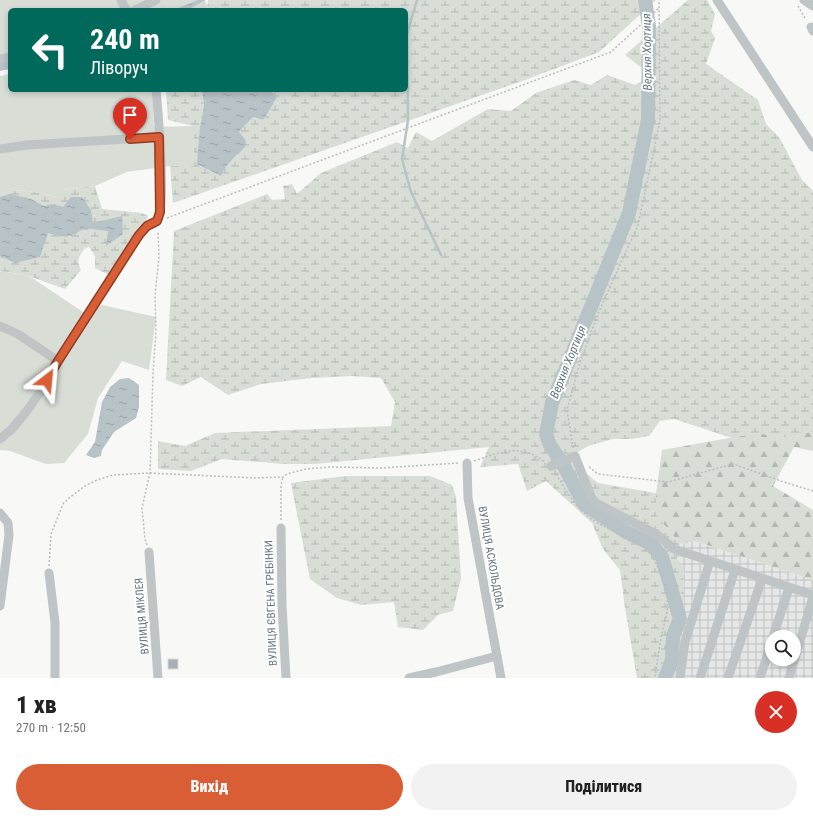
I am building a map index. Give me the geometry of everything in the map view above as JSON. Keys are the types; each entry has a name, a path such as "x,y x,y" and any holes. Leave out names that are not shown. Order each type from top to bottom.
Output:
{"street":[{"path":"139,8 156,0"},
{"path":"717,0 813,147"},
{"path":"804,0 813,6"},
{"path":"0,439 11,430 43,388 58,361 139,235 147,226 157,221 161,201 156,92"},
{"path":"0,149 27,145 159,137"},
{"path":"0,326 18,334 58,361"},
{"path":"551,466 575,456 592,499 596,503 656,534 674,549 813,596 789,678"},
{"name":"ВУЛИЦЯ АСКОЛЬДОВА","path":"467,463 468,498 502,678"},
{"path":"0,513 8,523 9,535 0,606"},
{"name":"ВУЛИЦЯ ЄВГЕНА ГРЕБІНКИ","path":"281,528 282,605 286,678"},
{"name":"ВУЛИЦЯ МІКЛЕЯ","path":"149,552 158,678"},
{"path":"680,678 685,642 710,561"},
{"path":"700,678 735,570"},
{"path":"49,573 55,623 55,678"},
{"path":"728,678 762,579"},
{"path":"775,630 789,588"},
{"path":"409,678 497,656"},
{"path":"760,678 765,663"}],"path":[{"path":"575,456 567,410 580,362 598,314 638,225 660,122 659,0"},
{"path":"794,0 812,29"},
{"path":"149,552 145,539 142,508 150,473 153,373 156,331 155,295 158,257 157,221 177,215 611,52 659,8"},
{"path":"49,573 51,534 63,504 84,486 112,475 150,473 255,478 283,477 287,474 306,469 331,467 388,467 467,463 506,452 519,450 538,456 551,466 574,503 596,522 649,551 658,566 667,598 655,678"},
{"path":"586,465 598,474 668,482 733,464 813,491"},
{"path":"281,528 281,485 283,477"}],"shaded area":[{"path":"695,541 813,580 813,678 678,678 675,555 680,544"}],"green space":[{"path":"0,0 204,0 207,4 207,8 8,8 8,54 0,56"},
{"path":"208,0 656,0 599,52 525,80 173,203 170,166 194,166 193,126 168,120 166,92 202,92 204,106 200,127 223,170 229,162 237,156 239,132 253,117 263,120 268,113 277,97 272,92 408,92 408,8 207,8"},
{"path":"688,0 707,0 715,14 711,31 715,38 706,64 758,100 766,124 779,137 802,180 813,191 813,430 812,432 788,438 757,433 732,438 674,419 660,421 649,436 632,439 613,439 588,446 573,455 581,469 598,483 656,493 656,515 680,544 675,555 685,572 682,636 678,678 637,678 620,570 603,549 592,523 546,481 527,491 518,464 480,467 489,447 315,464 283,464 222,459 191,471 158,469 158,441 185,446 215,433 391,426 395,402 381,378 351,376 312,378 261,384 228,395 201,377 182,386 166,380 174,231 267,194 272,200 285,199 283,186 292,184 297,194 321,173 397,142 408,148 416,132 432,141 488,109 511,111 536,93 574,80 591,85 607,75 635,85 642,81 642,68 625,55"},
{"path":"8,74 8,92 152,92 154,127 193,126 194,166 170,166 127,172 95,186 62,190 56,197 35,192 21,191 0,194 0,76"},
{"path":"95,186 102,209 142,213 148,216 147,220 109,275 95,268 95,256 89,247 85,248 79,258 81,270 65,289 29,276 0,271 0,194 21,191 34,192 55,197 62,190"},
{"path":"0,271 29,276 83,312 102,305 156,317 149,370 122,361 98,398 88,434 64,463 46,464 10,451 0,450"},
{"path":"813,431 813,451 794,447 773,486 813,510 813,580 695,541 680,544 656,515 656,493 662,450 757,433 788,438"},
{"path":"345,476 430,476 452,485 456,497 461,578 453,611 438,615 423,630 398,627 394,602 361,605 337,598 310,579 291,483"}],"water":[{"path":"198,0 206,0 191,8 178,8"},
{"path":"8,61 8,69 0,71 0,62"},
{"path":"202,92 272,92 277,97 263,120 253,117 239,132 245,139 245,147 228,164 221,176 197,164 200,127 204,106"},
{"path":"10,194 31,199 44,206 52,204 63,207 71,197 82,197 91,210 93,223 122,216 123,234 106,246 108,231 84,228 70,236 63,237 48,233 40,257 15,263 0,256 0,197"},
{"path":"129,378 139,385 139,407 136,418 114,432 102,450 101,456 94,458 86,455 95,442 102,402 110,387 120,379"}],"building":[{"path":"168,659 178,659 178,669 168,669"}],"waterway":[{"name":"Верхня Хортиця","path":"408,31 417,0"},
{"name":"Верхня Хортиця","path":"645,0 649,26 648,120 629,213 552,403 546,434 550,445 565,468 584,504 626,532 651,544 662,557 680,619 673,636 672,660 665,678"},
{"name":"Верхня Хортиця","path":"408,92 408,120 402,159 411,192 441,255"}],"route":[{"path":"47,380 139,235 147,226 157,221 159,217 161,201 159,137 130,139"}]}
